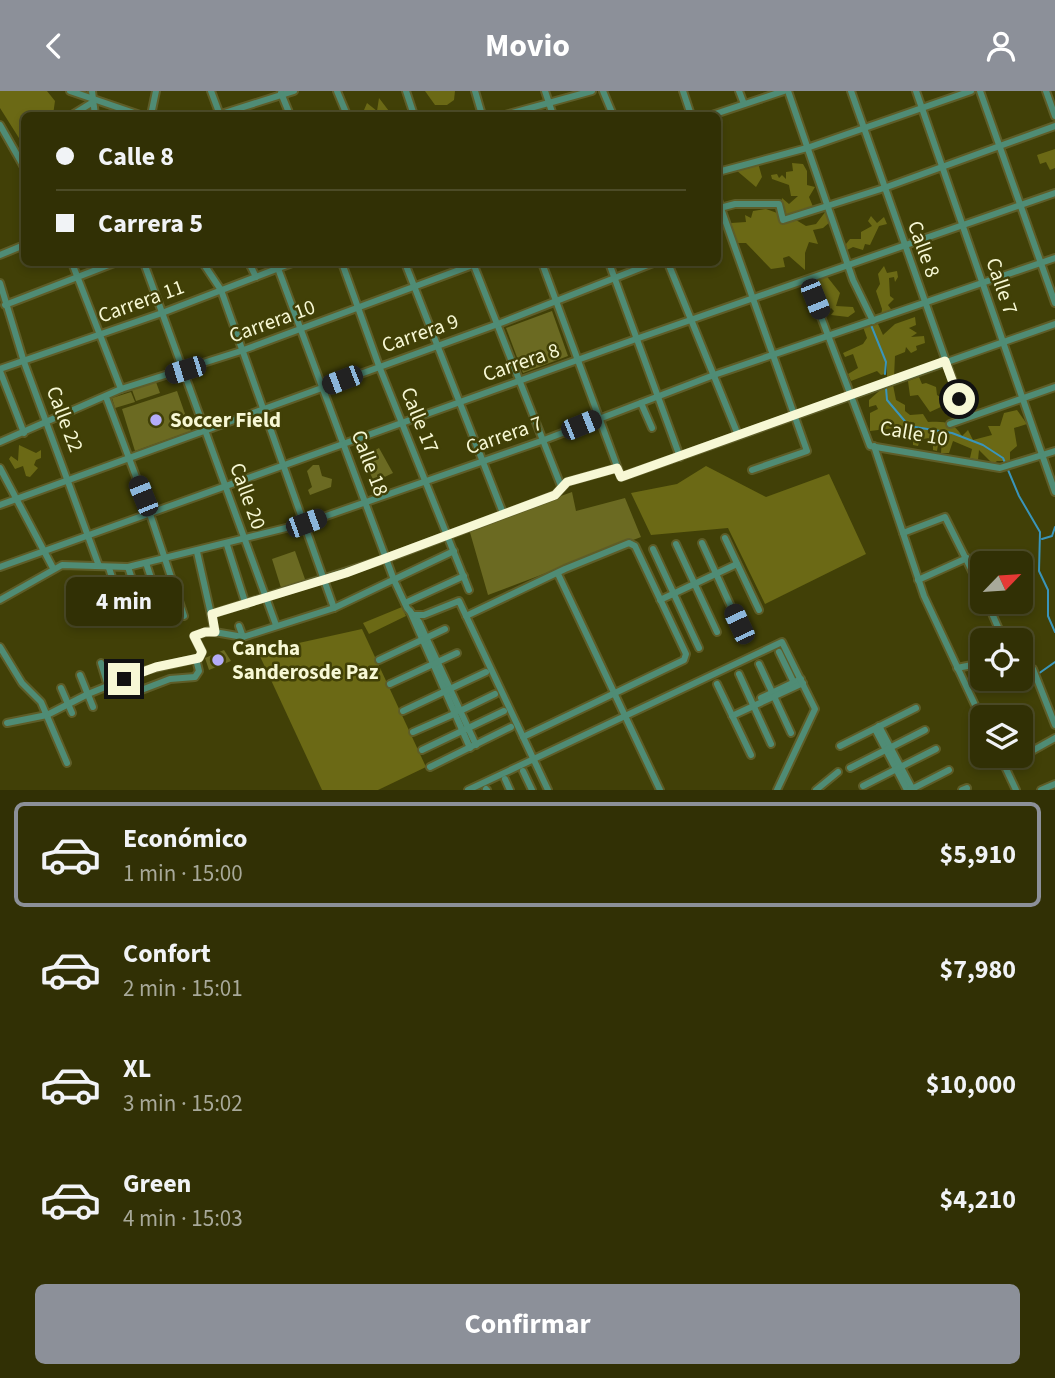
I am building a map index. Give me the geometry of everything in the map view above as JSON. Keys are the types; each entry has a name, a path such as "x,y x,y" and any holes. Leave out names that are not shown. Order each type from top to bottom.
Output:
{"street":[{"path":"70,91 132,112"},
{"path":"152,112 156,91"},
{"path":"211,91 218,112"},
{"path":"227,112 294,91"},
{"path":"337,91 346,112"},
{"path":"406,91 413,112"},
{"path":"475,91 481,112"},
{"path":"545,91 553,112"},
{"path":"517,112 592,91"},
{"path":"604,91 611,112"},
{"path":"682,91 690,112"},
{"path":"739,91 744,104"},
{"path":"721,112 786,91 847,265 872,321"},
{"name":"Calle 8","path":"851,91 966,418"},
{"name":"Calle 7","path":"916,91 1055,492"},
{"path":"721,171 807,148 971,91"},
{"path":"980,91 1055,303"},
{"path":"1046,91 1055,116"},
{"path":"281,93 288,112"},
{"path":"75,112 92,97"},
{"path":"0,125 21,162"},
{"path":"721,208 735,204 779,204 783,220 884,188 1055,127"},
{"name":"Carrera 8","path":"0,568 692,319 1055,193"},
{"path":"721,211 807,451 752,470"},
{"path":"0,255 21,246"},
{"name":"Carrera 7","path":"0,600 62,565 128,567 227,545 306,523 544,440 714,375 1055,258"},
{"path":"73,266 121,389"},
{"path":"5,305 106,266"},
{"name":"Calle 20","path":"145,266 276,625"},
{"path":"206,266 221,291 306,523 334,608"},
{"path":"250,266 256,277"},
{"name":"Carrera 11","path":"0,370 221,291 275,266"},
{"name":"Calle 18","path":"277,266 394,580 414,617 472,747"},
{"name":"Calle 17","path":"343,266 379,366 469,590"},
{"path":"406,266 503,513"},
{"name":"Carrera 10","path":"0,442 121,389 241,351 467,266"},
{"path":"476,266 561,486"},
{"path":"543,266 621,477 1055,324"},
{"path":"610,266 680,457"},
{"name":"Carrera 9","path":"0,505 498,324 644,266"},
{"path":"669,266 738,435"},
{"name":"Calle 10","path":"807,280 865,438 874,446 1000,468 1055,450"},
{"name":"Calle 22","path":"0,283 24,362 90,534 99,566"},
{"path":"0,370 24,433"},
{"path":"950,424 1055,387"},
{"path":"106,397 150,514 184,617"},
{"path":"641,403 652,428"},
{"path":"874,446 918,580 974,705"},
{"path":"0,468 53,568"},
{"path":"212,614 326,580 388,558 555,495 567,482 617,468"},
{"path":"902,533 944,517 970,565"},
{"path":"725,538 760,610"},
{"path":"702,543 739,624"},
{"path":"466,616 601,553 632,544 660,600 686,658 523,737"},
{"path":"676,544 718,632"},
{"path":"227,545 246,605"},
{"path":"653,549 699,648"},
{"path":"136,692 170,680 195,677 200,671 194,636 215,632 243,637 334,608 454,551"},
{"path":"197,552 215,632"},
{"path":"918,580 967,558"},
{"path":"146,563 166,623"},
{"path":"660,600 737,564"},
{"path":"128,567 141,607"},
{"path":"109,568 120,602"},
{"path":"558,574 660,790"},
{"path":"405,603 464,576"},
{"path":"414,617 456,601 466,616 548,790"},
{"path":"239,626 243,637"},
{"path":"379,660 445,629"},
{"path":"468,790 782,642 814,705 814,713 777,790"},
{"path":"0,647 13,672 36,694 67,763"},
{"path":"779,652 795,684"},
{"path":"390,684 457,653"},
{"path":"7,723 47,715 108,685 156,667 199,657"},
{"path":"101,663 108,685"},
{"path":"759,664 791,733"},
{"path":"957,668 970,665"},
{"path":"1033,669 1055,725"},
{"path":"403,711 486,672"},
{"path":"739,674 771,744"},
{"path":"80,675 93,707"},
{"path":"731,714 802,681"},
{"path":"717,684 751,755"},
{"path":"61,688 72,713"},
{"path":"413,733 495,694"},
{"path":"840,746 916,708"},
{"path":"422,750 504,711"},
{"path":"430,767 511,727"},
{"path":"877,727 910,790 949,770"},
{"path":"850,768 925,730"},
{"path":"1033,750 1055,738"},
{"path":"863,786 936,749"},
{"path":"1006,768 1016,790"},
{"path":"523,771 532,790"},
{"path":"816,790 838,772"},
{"path":"505,779 510,790"},
{"path":"1041,790 1055,784"}],"shaded area":[{"path":"0,91 47,91 55,101 53,112 21,112 21,141 0,108"},
{"path":"425,91 455,91 454,100 447,105 435,105"},
{"path":"379,98 390,112 347,112 364,110 367,103 377,111"},
{"path":"1055,149 1055,168 1050,170 1046,162 1040,164 1037,155"},
{"path":"758,163 762,177 756,187 736,170"},
{"path":"792,163 803,164 807,171 807,185 815,187 809,197 814,209 796,220 806,226 816,224 826,211 830,222 823,228 813,230 818,244 809,242 805,253 805,270 789,256 783,258 785,267 771,269 746,243 737,243 731,223 746,222 745,215 751,218 753,211 766,209 780,214 782,198 789,204 798,196 791,196 789,185 772,179 771,175 777,174 779,178 782,175 786,179 786,172 793,171"},
{"path":"871,216 877,223 884,217 887,224 879,226 870,245 865,244 863,250 853,247 847,250 846,244 850,239 861,239 861,232 872,226 868,221"},
{"path":"884,266 887,273 897,271 898,277 895,282 894,277 889,278 890,296 894,299 888,305 893,312 881,316 882,309 876,291 880,284 878,274"},
{"path":"825,274 840,293 836,306 853,307 855,312 848,317 831,315 834,311 831,308 829,310 822,291 811,287 808,280"},
{"path":"552,311 568,356 523,373 506,328"},
{"path":"915,317 916,325 909,328 917,333 911,337 924,336 925,343 916,346 917,350 911,353 906,347 905,352 895,356 894,377 887,379 887,360 885,374 881,375 877,371 851,381 848,374 858,368 853,354 845,357 843,353 863,344 867,338 863,327 878,324 883,335 895,324"},
{"path":"919,377 922,384 936,387 937,395 946,401 943,406 930,412 918,395 910,396 908,381"},
{"name":"Soccer Field","path":"156,382 160,393 136,401 132,390"},
{"path":"886,385 893,385 896,400 905,405 905,411 910,415 923,414 928,422 947,423 955,427 962,436 968,430 973,440 992,435 988,426 1000,426 1004,413 1017,410 1027,424 1014,428 1017,446 1010,452 1010,461 997,461 993,464 979,450 978,460 970,458 972,449 953,441 949,453 941,453 942,439 939,438 937,451 933,450 933,438 920,439 918,446 913,445 913,437 898,424 894,428 870,431 870,413 878,409 876,405 869,407 869,400"},
{"name":"Soccer Field","path":"177,391 191,431 135,451 122,409"},
{"name":"Soccer Field","path":"131,392 135,402 115,408 112,398"},
{"path":"19,445 36,453 41,450 41,458 36,460 34,465 38,468 30,477 26,476 23,466 15,469 9,459 11,456 18,461"},
{"path":"379,448 393,473 374,482 363,457"},
{"path":"313,465 319,465 322,476 332,479 331,487 310,495 308,490 312,487 307,471"},
{"path":"706,466 766,497 829,474 866,554 765,604 728,528 651,535 631,493 677,484"},
{"path":"572,492 576,511 625,498 641,537 488,595 469,529"},
{"path":"295,551 306,582 282,591 272,559"},
{"path":"402,607 406,616 369,634 363,623"},
{"path":"362,629 426,767 378,790 322,790 258,652"},
{"name":"Cancha Sanderosde Paz","path":"224,650 231,661 209,670 205,658"}],"waterway":[{"path":"871,325 886,362 885,374"},
{"path":"886,388 887,400 909,426 952,433 983,445 1003,458 1019,496 1040,532 1039,571 1048,590 1048,616 1055,632"},
{"path":"1042,539 1052,536 1055,527"},
{"path":"1038,674 1055,662"}],"place":[{"name":"Soccer Field","path":"156,420"},
{"name":"Cancha Sanderosde Paz","path":"218,660"}],"route":[{"path":"124,679 156,667 199,658 202,652 194,636 215,632 212,614 326,580 388,558 555,495 564,483 617,468 621,477 945,361 959,399"}]}
